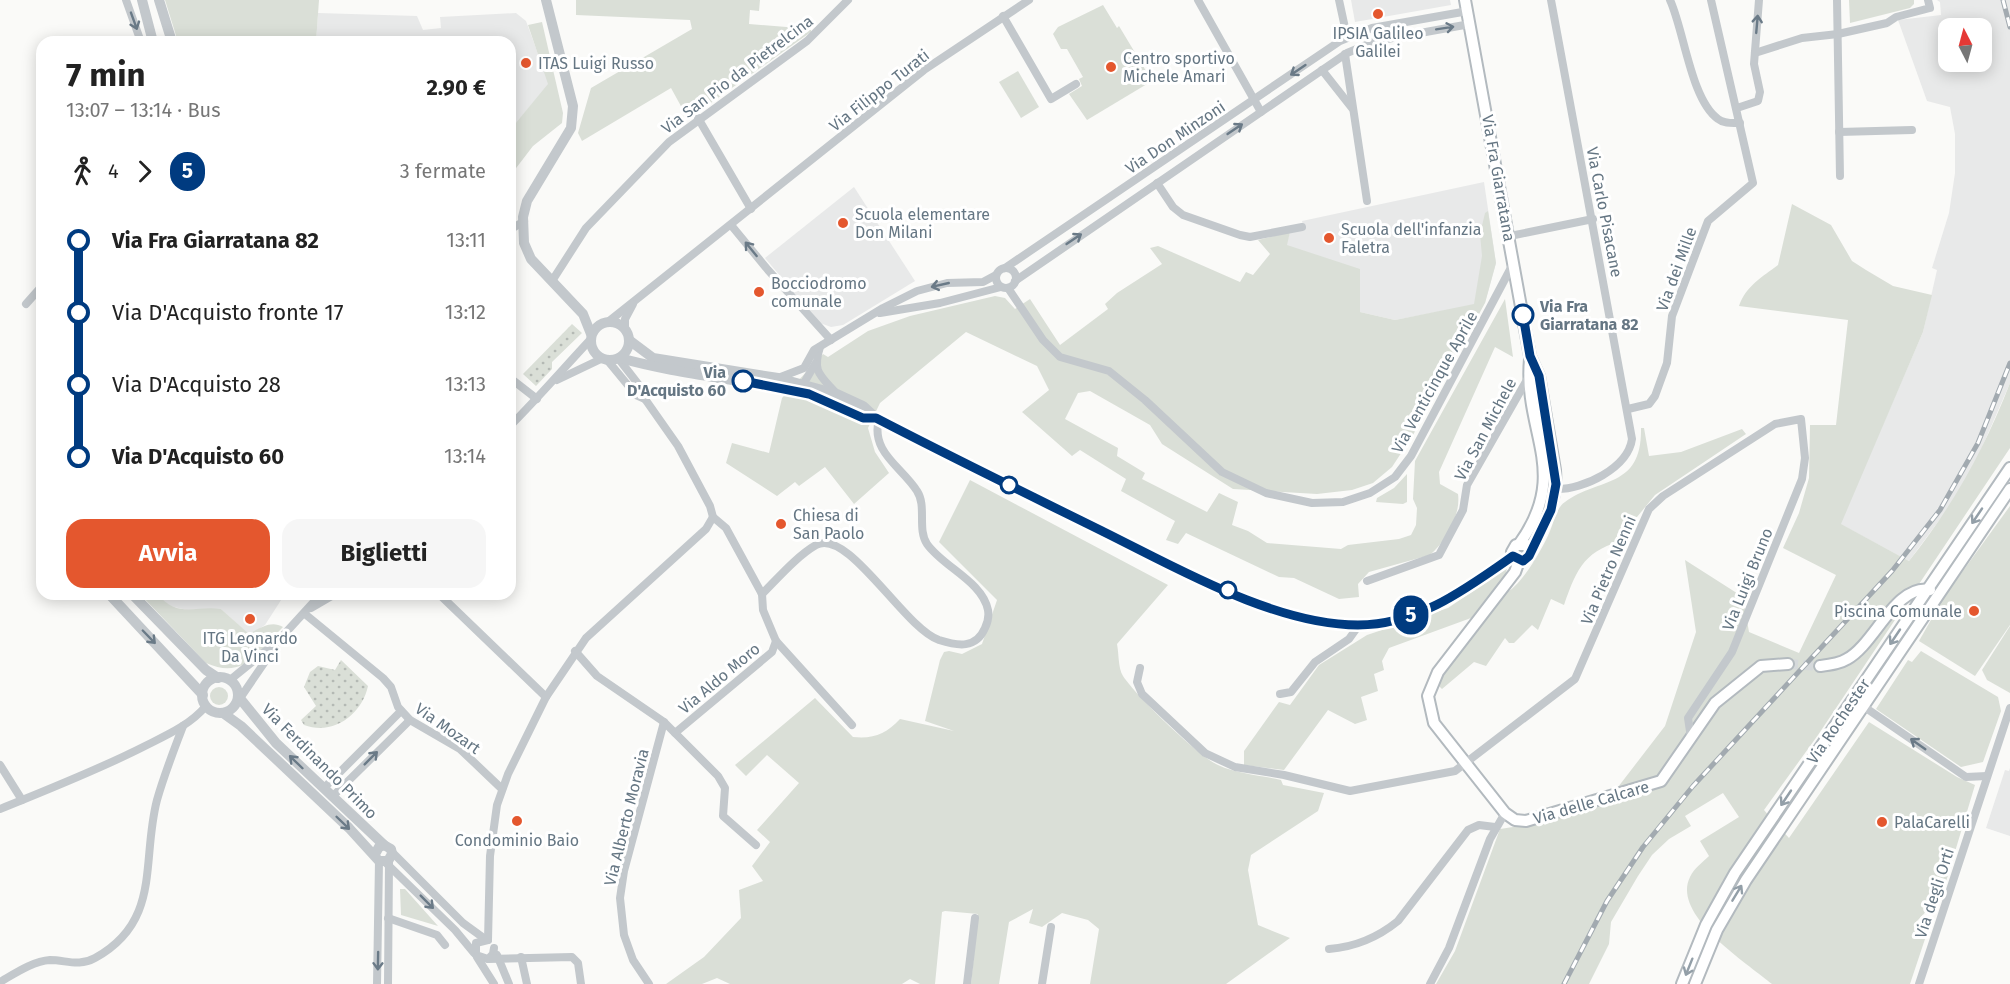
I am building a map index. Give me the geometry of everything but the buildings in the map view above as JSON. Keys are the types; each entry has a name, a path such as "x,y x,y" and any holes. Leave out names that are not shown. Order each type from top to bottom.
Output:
{"main road":[{"name":"Via Fra Giarratana","path":"1467,5 1530,356 1539,376 1555,470 1556,489 1551,510 1530,553"},
{"name":"Via Fra Giarratana","path":"1520,543 1537,515 1545,484 1528,378 1530,356"},
{"name":"Via Rochester","path":"1682,984 1706,925 1735,873 2010,468"},
{"name":"Via Rochester","path":"1695,984 1717,930 1734,898 2010,489"},
{"path":"1505,813 1434,723 1428,696 1438,672 1515,572 1516,558 1513,548 1520,543 1527,545 1530,553 1527,559 1516,558"},
{"path":"1820,666 1847,660 1862,648 1910,593 1928,588 1938,595"},
{"name":"Via delle Calcare","path":"1505,813 1515,820 1526,821 1654,784 1666,776 1715,703 1756,670 1768,664 1788,664"}],"street":[{"path":"126,0 139,36"},
{"path":"142,0 151,36"},
{"path":"159,0 170,36"},
{"path":"546,0 573,106 573,122 530,193 524,221 526,251 583,314 593,351 612,359 660,369 837,394 863,406 878,418 1210,583 1281,612 1316,621 1359,625 1398,619 1427,610 1453,598 1516,558"},
{"name":"Via San Pio da Pietrelcina","path":"552,281 586,228 669,141 807,40 848,0"},
{"name":"Via Filippo Turati","path":"606,322 624,307 633,304 924,70 1029,0"},
{"path":"1198,0 1261,112"},
{"path":"1339,0 1347,38"},
{"name":"Via Carlo Pisacane","path":"1551,0 1632,439 1626,457 1611,470 1575,486 1556,489"},
{"path":"1670,0 1681,29 1688,66 1710,110 1716,119 1725,123 1740,123"},
{"name":"Via dei Mille","path":"1628,409 1649,404 1655,396 1667,363 1672,316 1708,221 1752,186 1753,177 1711,0"},
{"path":"1737,108 1758,101 1760,92 1754,64 1760,0"},
{"path":"1837,0 1840,176"},
{"path":"1755,54 1802,38 1838,34 1887,23 1929,4"},
{"name":"Via Don Minzoni","path":"820,347 875,313 917,291 946,283 983,282 996,275 1347,38 1372,28 1467,5"},
{"path":"1003,16 1051,99 1076,84"},
{"name":"Via Don Minzoni","path":"875,313 940,303 1004,287 1345,54 1376,41 1470,24"},
{"path":"1345,54 1354,99 1352,108 1367,201"},
{"path":"1322,70 1352,108"},
{"path":"698,118 751,209"},
{"path":"1839,132 1912,130"},
{"path":"1157,183 1173,207 1183,216 1240,235 1250,237 1302,227"},
{"path":"1510,236 1593,219"},
{"path":"516,226 524,221"},
{"path":"731,225 831,340"},
{"name":"Via Venticinque Aprile","path":"1004,287 1043,340 1060,357 1109,371 1145,400 1222,472 1266,493 1312,503 1343,502 1371,492 1395,477 1411,456 1514,261"},
{"path":"1005,268 1015,273 1015,281"},
{"path":"996,275 996,282 1004,287"},
{"path":"26,304 36,293"},
{"path":"633,304 625,319 624,329 629,340 650,356 662,360 778,378 863,418 878,418"},
{"path":"583,314 624,329"},
{"path":"516,420 556,381 562,370 606,322"},
{"path":"556,381 612,359 627,350 629,340"},
{"path":"803,388 815,364 820,347"},
{"path":"803,388 804,368 814,351 820,347"},
{"name":"Via Aldo Moro","path":"612,359 636,395 645,399 678,446 711,506 713,517 726,528 762,594 763,610 776,641 852,725"},
{"path":"815,364 819,374 837,394"},
{"path":"778,378 804,368"},
{"name":"Via San Michele","path":"1367,581 1439,555 1463,510 1467,485 1528,378"},
{"path":"516,383 537,399"},
{"path":"762,594 812,548 822,543 832,542 848,552 924,633 963,646 978,639 982,634 988,618 985,601 926,543 919,494 885,455 876,436 878,418"},
{"name":"Via Luigi Bruno","path":"1691,738 1688,718 1732,652 1802,479 1805,458 1801,419"},
{"name":"Via Pietro Nenni","path":"1140,668 1137,674 1139,689 1151,704 1205,753 1235,767 1284,774 1350,791 1450,773 1466,765 1575,679 1649,509 1663,496 1775,424 1801,419"},
{"path":"488,958 493,954 490,943 490,856 497,805 502,789 546,697 575,651 600,623 706,529 713,517"},
{"path":"115,600 203,695 206,706 217,712 223,712 237,701 279,640"},
{"path":"138,600 206,670 234,684 237,701"},
{"path":"230,680 279,640 316,600"},
{"path":"306,612 326,600"},
{"path":"445,600 546,697"},
{"name":"Via Mozart","path":"306,612 383,678 391,687 401,711 411,720 460,749 502,789"},
{"path":"1280,694 1292,692 1316,662 1349,639 1359,625"},
{"name":"Via Aldo Moro","path":"675,733 772,652 776,641"},
{"path":"575,651 597,676 664,722 718,776 725,788 723,816 756,845"},
{"path":"203,695 207,683 218,678"},
{"name":"Via Ferdinando Primo","path":"237,701 276,743 324,788 406,881 475,954 494,984"},
{"path":"0,809 109,764 183,726 196,718 206,706"},
{"path":"1863,706 1966,777 1987,776"},
{"name":"Via degli Orti","path":"1919,984 1987,776 2006,734 2010,708"},
{"path":"324,788 401,711"},
{"name":"Via Ferdinando Primo","path":"223,712 385,857 490,943 509,984"},
{"path":"332,797 411,720"},
{"name":"Via Alberto Moravia","path":"649,984 633,960 624,935 620,898 624,871 664,722"},
{"path":"0,982 23,968 49,960 75,964 92,960 112,948 130,927 144,900 157,800 183,726"},
{"path":"0,765 22,800"},
{"path":"1430,984 1449,948 1496,827 1505,813"},
{"path":"1329,949 1352,946 1387,930 1398,921 1468,830 1479,825 1496,827"},
{"path":"385,857 388,902 388,984"},
{"path":"377,984 385,857"},
{"path":"388,902 393,879 395,877 406,881"},
{"path":"388,918 437,934 446,945"},
{"path":"967,984 975,918"},
{"path":"1042,984 1051,927"},
{"path":"378,941 388,941"},
{"path":"527,984 518,957 490,943 476,943 475,954 482,959 518,957 572,957 578,963 581,984"}],"shaded area":[{"path":"165,0 319,0 316,36 176,36"},
{"path":"576,0 760,0 759,11 750,10 749,24 811,29 811,32 688,119 671,88 582,141 578,133 591,88 692,29 690,20 576,15"},
{"name":"IPSIA Galileo Galilei","path":"1351,0 1450,0 1451,5 1355,22"},
{"path":"1849,0 1914,0 1914,4 1910,8 1850,23"},
{"path":"1937,0 2010,0 2010,383 1977,459 1952,503 1909,561 1840,524 1923,332 1937,270 1932,268 1949,213 1955,173 1955,134 1950,107 1927,101 1898,20 1941,15 1940,2"},
{"name":"Centro sportivo Michele Amari","path":"1103,5 1117,28 1119,26 1152,81 1087,120 1069,94 1082,86 1079,79 1083,77 1067,49 1061,49 1053,34 1058,27"},
{"name":"ITAS Luigi Russo","path":"318,13 417,16 423,30 441,28 440,17 516,13 526,21 549,84 516,123 516,36 316,36"},
{"path":"542,22 563,113 562,123 533,146 516,168 516,123 548,84 528,25"},
{"path":"1018,71 1039,107 1021,118 999,82"},
{"path":"1484,182 1496,263 1485,303 1395,320 1360,312 1358,290 1286,245 1290,232 1304,230 1302,221"},
{"name":"Scuola elementare Don Milani","path":"854,187 915,281 843,325 831,327 820,323 765,258"},
{"path":"1792,204 1831,225 1852,261 1893,286 1932,295 1923,332 1841,524 1909,561 1940,519 1967,476 2010,383 2010,448 1818,735 1764,810 1776,824 1933,593 1777,825 1789,838 1869,722 1957,777 1975,785 1942,895 1916,922 1927,933 1910,984 1772,984 1714,937 1691,907 1687,892 1690,877 1709,856 1700,841 1739,817 1723,793 1685,816 1691,826 1669,839 1652,855 1611,922 1609,944 1589,984 1436,984 1455,951 1500,829 1533,824 1605,804 1665,726 1696,632 1685,560 1743,597 1749,632 1799,653 1836,575 1783,548 1799,513 1809,478 1810,425 1836,425 1848,320 1739,306 1750,287 1778,265"},
{"path":"1488,211 1496,263 1485,303 1413,435 1392,467 1373,483 1352,490 1317,494 1233,489 1162,444 1150,425 1090,391 1078,393 1065,419 1118,448 1117,456 1145,473 1142,479 1207,512 1219,493 1238,502 1232,525 1248,531 1267,543 1341,549 1348,545 1399,539 1411,535 1416,525 1417,508 1413,499 1415,461 1505,299 1513,357 1495,347 1439,472 1440,484 1458,494 1455,519 1442,543 1430,555 1369,572 1358,584 1359,597 1339,599 1294,578 1279,577 1186,533 1178,544 1166,540 1175,521 1121,491 1126,479 1080,450 1072,456 1022,412 1049,390 1037,366 966,332 880,403 868,428 875,452 889,473 854,504 825,467 799,486 795,482 777,496 726,463 732,443 769,453 782,398 823,354 828,357 868,331 910,316 995,296 1005,298 1015,309 1030,299 1060,345 1108,309 1105,304 1117,293 1162,264 1150,248 1158,246 1240,282 1246,272 1253,275 1270,254 1258,240 1290,232 1287,245 1360,269 1360,312 1395,320 1474,304 1482,256 1480,234 1485,213"},
{"path":"572,324 582,333 552,362 552,369 536,386 523,374"},
{"path":"1641,428 1644,428 1649,456 1681,452 1742,429 1746,434 1655,495 1637,517 1627,539 1601,549 1585,562 1574,580 1564,605 1551,599 1538,630 1532,625 1514,643 1509,643 1505,638 1486,666 1474,662 1442,689 1436,683 1504,594 1517,584 1531,566 1547,538 1559,508 1578,494 1616,479 1627,472 1639,448"},
{"path":"1407,474 1407,502 1403,504 1376,502 1377,498 1394,488"},
{"path":"970,480 1168,585 1117,644 1119,665 1123,676 1140,697 1182,738 1208,759 1225,768 1281,780 1283,785 1324,793 1318,811 1251,855 1248,870 1258,925 1290,938 1226,984 1090,984 1099,929 1088,920 1062,913 1042,927 1029,923 1033,909 1009,922 999,984 971,984 978,914 945,911 942,912 935,984 920,984 910,979 902,984 730,984 717,978 702,984 666,984 704,957 741,918 739,890 763,881 752,866 770,842 757,830 799,783 767,755 746,776 735,765 815,698 853,737 879,734 900,719 954,731 925,721 940,660 944,652 962,654 982,644 997,600 939,542"},
{"name":"Piscina Comunale","path":"2010,506 2010,625 1975,676 1919,641 1944,597"},
{"path":"1507,568 1505,577 1471,618 1389,648 1382,661 1384,670 1374,674 1378,691 1361,697 1367,720 1355,724 1328,710 1284,770 1244,765 1244,751 1279,702 1290,705 1319,665 1367,635 1448,608"},
{"path":"146,600 163,600 180,609 221,609 249,634 261,627 274,624 283,627 258,654 241,666 219,667 206,663"},
{"name":"ITG Leonardo Da Vinci","path":"163,600 281,600 265,625 249,635 221,609 187,610 165,603"},
{"path":"2010,626 2010,693 1987,680 1982,670"},
{"path":"1921,651 1998,697 2001,711 1983,762 1961,767 1876,709 1908,660 1912,662"},
{"path":"341,660 368,686 360,705 353,714 336,725 315,728 304,725 301,720 316,706 304,687 310,672 318,666 335,670"},
{"path":"215,687 223,687 228,692 226,703 215,705 210,700 210,692"},
{"path":"2010,768 2010,836 1986,828 2005,770 2009,771"},
{"path":"400,889 405,889 438,926 401,915"}],"tunnel":[{"path":"1788,664 1820,666"}],"railway":[{"path":"2003,0 2010,27"},
{"path":"1564,984 1607,901 1643,847 1693,786 1892,571 1940,510 1978,443 2010,363"}],"bus line":[{"name":"5","path":"743,381 809,394 863,418 876,418 1160,560 1281,612 1316,621 1359,625 1398,619 1427,610 1453,598 1513,556 1523,561 1529,556 1551,510 1556,484 1539,376 1530,356 1523,315"}],"place":[{"name":"IPSIA Galileo Galilei","path":"1378,14"},
{"name":"ITAS Luigi Russo","path":"526,63"},
{"name":"Centro sportivo Michele Amari","path":"1111,67"},
{"name":"Scuola elementare Don Milani","path":"843,223"},
{"name":"Scuola dell'infanzia Faletra","path":"1329,238"},
{"name":"Bocciodromo comunale","path":"759,292"},
{"name":"Via Fra Giarratana 82","path":"1523,315"},
{"name":"Via D'Acquisto 60","path":"743,381"},
{"name":"Chiesa di San Paolo","path":"781,524"},
{"name":"Piscina Comunale","path":"1974,611"},
{"name":"ITG Leonardo Da Vinci","path":"250,619"},
{"name":"Condominio Baio","path":"517,821"},
{"name":"PalaCarelli","path":"1882,822"}]}
